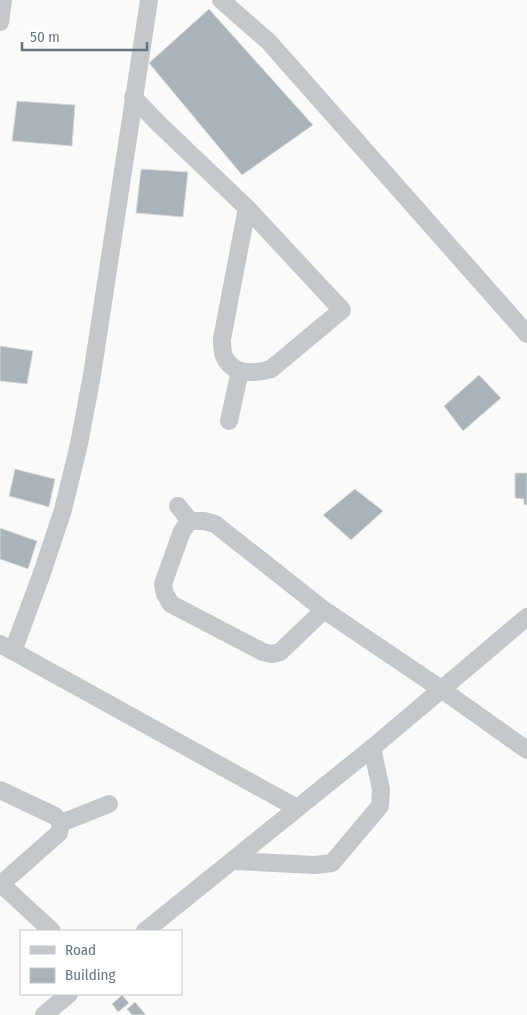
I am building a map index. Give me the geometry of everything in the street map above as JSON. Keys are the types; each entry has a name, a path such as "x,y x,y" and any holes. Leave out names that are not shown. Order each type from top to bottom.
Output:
{"street":[{"path":"0,22 3,0"},
{"path":"149,0 92,375 79,444 63,510 6,648 297,808"},
{"path":"221,0 269,42 527,334"},
{"path":"133,97 247,208 342,310 271,369 257,373 240,371 230,364 223,355 222,339 247,208"},
{"path":"230,421 240,371"},
{"path":"178,506 190,521"},
{"path":"190,521 182,531 163,584 165,594 171,604 263,652 272,654 280,652 324,610"},
{"path":"190,521 204,521 215,524 324,610 527,750"},
{"path":"146,930 372,748 527,618"},
{"path":"234,861 315,865 332,863 380,806 381,790 372,748"},
{"path":"0,790 55,816 61,823"},
{"path":"61,823 109,804"},
{"path":"51,930 1,883 59,833 61,823"},
{"path":"44,1015 68,995"}],"building":[{"path":"209,9 313,125 242,175 149,63"},
{"path":"17,101 75,105 72,146 12,141"},
{"path":"141,169 188,172 183,217 136,213"},
{"path":"0,346 33,351 27,384 0,381"},
{"path":"479,375 501,398 463,431 444,406"},
{"path":"15,469 55,479 49,507 9,496"},
{"path":"515,473 527,473 527,505 524,505 524,499 515,498"},
{"path":"355,489 383,511 351,540 323,515"},
{"path":"0,528 37,541 28,569 0,559"},
{"path":"122,995 129,1003 118,1012 112,1004"},
{"path":"135,1002 146,1015 132,1015 127,1009"}]}
